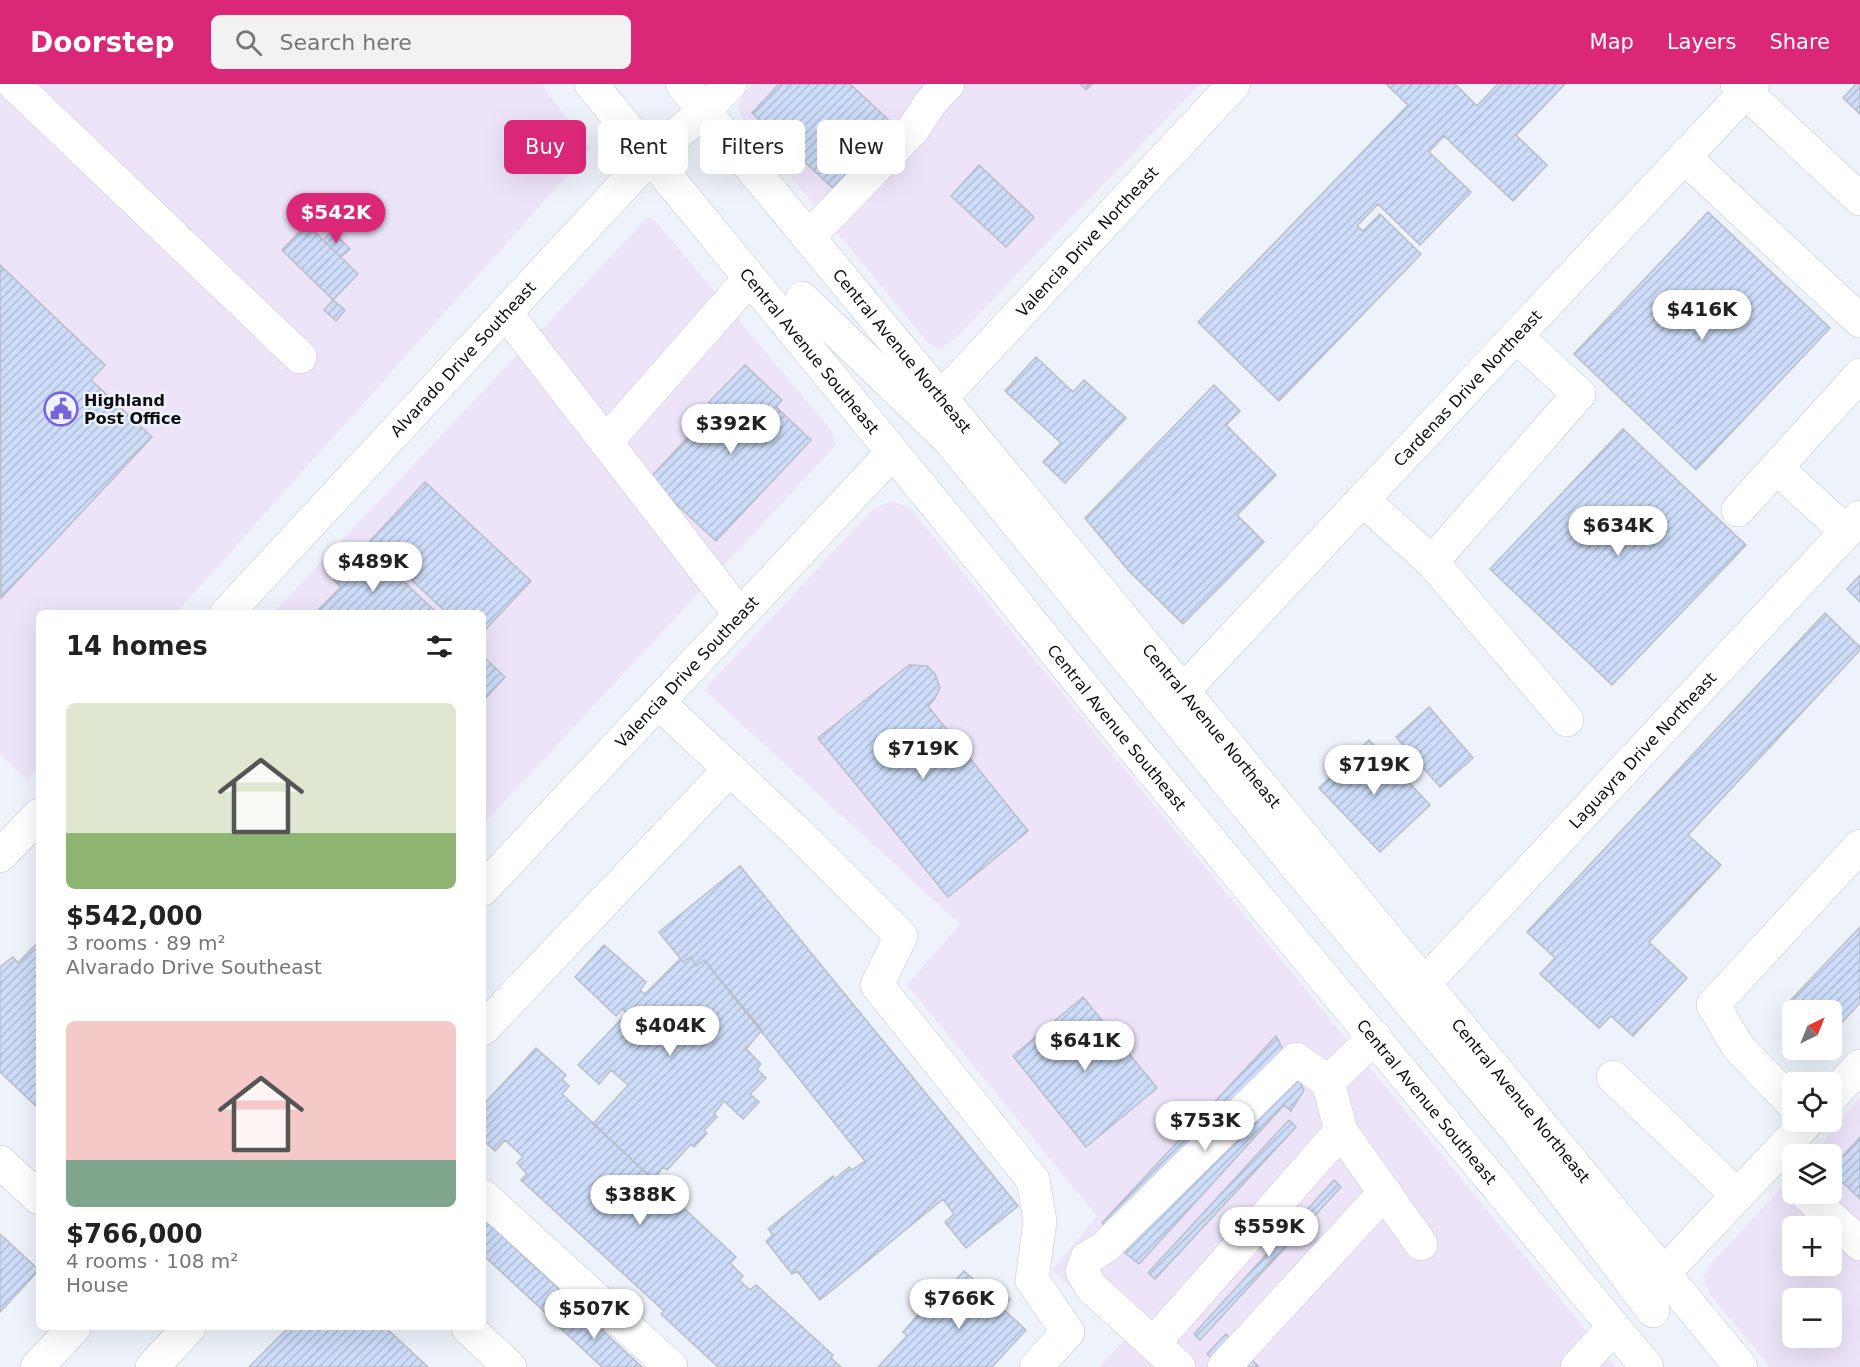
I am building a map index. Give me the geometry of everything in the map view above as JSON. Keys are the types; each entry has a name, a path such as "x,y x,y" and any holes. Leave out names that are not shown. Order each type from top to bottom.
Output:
{"street":[{"path":"14,84 300,357"},
{"name":"Central Avenue Southeast","path":"591,84 621,120"},
{"name":"Central Avenue Northeast","path":"682,84 1741,1367"},
{"name":"Alvarado Drive Southeast","path":"688,124 730,84"},
{"name":"Valencia Drive Northeast","path":"941,398 1234,84"},
{"path":"1745,87 1860,199"},
{"name":"Cardenas Drive Northeast","path":"1182,692 1517,337 1684,157 1745,87"},
{"path":"810,237 913,129 930,90"},
{"path":"1684,157 1860,321"},
{"name":"Alvarado Drive Southeast","path":"230,610 634,174"},
{"name":"Central Avenue Southeast","path":"666,174 1111,721 1647,1367"},
{"path":"606,442 750,278"},
{"name":"Central Avenue Northeast","path":"802,298 951,442 1294,863 1519,1132 1653,1311"},
{"path":"506,313 740,615"},
{"path":"1432,561 1579,394 1517,337"},
{"path":"1738,510 1860,375"},
{"name":"Valencia Drive Southeast","path":"486,886 892,453"},
{"path":"1777,468 1853,524"},
{"path":"1363,500 1432,561 1567,720"},
{"name":"Laguayra Drive Northeast","path":"1424,984 1853,524"},
{"path":"658,702 798,833 901,936 877,985 1033,1180 1040,1221 1032,1280 1068,1332 1036,1367"},
{"path":"486,1026 730,769"},
{"path":"0,856 36,817"},
{"path":"1782,1092 1739,1048 1713,1005 1860,846"},
{"path":"1328,1082 1375,1038"},
{"path":"1179,1367 1091,1287 1082,1271 1088,1258 1105,1247 1296,1059 1328,1082 1341,1131 1421,1244"},
{"path":"1842,1085 1860,1066"},
{"path":"1612,1077 1737,1195"},
{"path":"1153,1344 1341,1131"},
{"path":"1664,1273 1737,1195 1781,1171 1801,1132"},
{"path":"0,1162 36,1195"},
{"path":"1224,1367 1385,1192"},
{"path":"486,1199 670,1367"},
{"path":"1817,1204 1860,1244"},
{"path":"1578,1367 1614,1327"},
{"path":"52,1362 73,1330"},
{"path":"152,1367 187,1330"},
{"path":"470,1330 510,1367"}],"shaded area":[{"path":"0,84 541,84 569,120 504,120 504,174 569,174 179,610 36,610 36,770 27,780 0,754"},
{"path":"754,84 1200,84 955,339 940,349 929,344 789,174 805,174 805,120 744,120 738,109 744,92"},
{"path":"586,142 591,149 586,155"},
{"path":"647,218 653,218 832,431 836,445 486,822 486,610 276,610"},
{"path":"892,501 910,508 1616,1367 1099,1367 1125,1340 1052,1270 1097,1216 907,985 960,924 704,690 873,509"},
{"path":"1860,1097 1860,1367 1770,1367 1710,1295 1703,1278 1710,1264 1782,1188 1782,1204 1842,1204 1842,1144 1822,1144 1832,1132 1842,1132 1842,1119"}],"building":[{"path":"779,84 850,84 889,120 817,120 817,173 805,162 805,120 760,120 752,113"},
{"path":"1080,84 1092,84 1086,90"},
{"path":"1386,84 1455,84 1477,106 1498,84 1565,84 1516,135 1547,165 1513,201 1444,136 1429,152 1471,192 1420,245 1378,204 1357,226 1363,231 1380,214 1421,254 1279,401 1198,322 1408,105"},
{"path":"1856,84 1860,84 1860,114 1843,98"},
{"path":"979,165 1034,217 1006,247 951,196"},
{"path":"818,174 850,174 835,190"},
{"path":"1708,212 1830,328 1696,470 1574,354"},
{"path":"307,224 358,274 333,300 282,250"},
{"path":"332,231 350,249 341,257 323,240"},
{"name":"Highland Post Office","path":"0,265 105,365 91,380 152,437 1,598"},
{"path":"333,300 345,310 336,321 324,310"},
{"path":"1036,357 1073,392 1084,380 1126,418 1065,483 1043,462 1061,443 1005,391"},
{"path":"745,365 782,400 776,407 811,440 716,541 649,479 715,408 709,402"},
{"path":"1214,385 1240,411 1226,425 1276,475 1237,515 1264,542 1183,624 1128,570 1085,518"},
{"path":"1623,429 1746,545 1612,685 1490,569"},
{"path":"425,482 531,581 486,629 486,610 444,610 370,541"},
{"path":"358,555 373,570 383,562 434,610 320,610 341,587 334,580"},
{"path":"1860,575 1860,602 1847,589"},
{"path":"1825,613 1860,647 1860,650 1688,835 1721,865 1649,942 1687,978 1633,1036 1611,1016 1599,1028 1540,974 1555,958 1527,932"},
{"path":"486,659 505,677 486,698"},
{"path":"909,665 927,666 935,674 940,688 928,706 1028,831 948,897 818,738"},
{"path":"1429,707 1473,758 1440,787 1396,737"},
{"path":"1369,740 1430,805 1380,852 1319,788"},
{"path":"740,866 1018,1206 966,1248 945,1222 954,1214 943,1199 820,1300 797,1271 792,1274 766,1241 773,1235 768,1229 833,1176 835,1179 849,1167 852,1170 865,1161 704,960 696,966 691,957 683,962 659,932"},
{"path":"1860,927 1860,1003 1842,1022 1842,1000 1791,1000"},
{"path":"36,944 36,1106 0,1072 0,967 13,957 18,963"},
{"path":"604,945 646,982 640,990 645,994 680,959 683,962 691,957 696,966 704,960 762,1030 746,1049 761,1064 757,1069 766,1078 750,1094 759,1102 743,1119 724,1101 714,1114 717,1117 704,1130 707,1133 694,1147 691,1144 667,1170 663,1167 654,1180 593,1124 628,1085 611,1070 599,1084 578,1065 627,1013 622,1009 616,1016 575,977"},
{"path":"1083,997 1157,1088 1086,1147 1013,1056"},
{"path":"1276,1036 1304,1090 1291,1111 1284,1105 1139,1264 1124,1252 1128,1248 1102,1223"},
{"path":"536,1048 566,1075 562,1079 569,1086 562,1094 736,1257 730,1263 743,1276 739,1280 750,1290 756,1285 833,1355 831,1358 841,1367 718,1367 661,1314 664,1311 521,1180 527,1174 517,1163 523,1157 505,1140 495,1151 486,1143 486,1102"},
{"path":"1289,1120 1296,1127 1155,1279 1148,1273"},
{"path":"1860,1137 1860,1199 1842,1182 1842,1157"},
{"path":"1334,1180 1341,1187 1200,1340 1194,1334"},
{"path":"486,1221 567,1297 549,1316 486,1258"},
{"path":"0,1234 36,1267 36,1273 0,1312"},
{"path":"964,1271 987,1291 993,1284 1010,1299 1002,1308 1026,1330 992,1367 878,1367 907,1336 903,1332 938,1292 946,1300 957,1287 953,1283"},
{"path":"574,1304 642,1367 602,1367 556,1324"},
{"path":"286,1330 388,1330 428,1367 249,1367"},
{"path":"1226,1334 1259,1367 1222,1367 1207,1354"}],"place":[{"name":"Highland Post Office","path":"61,409"}]}
